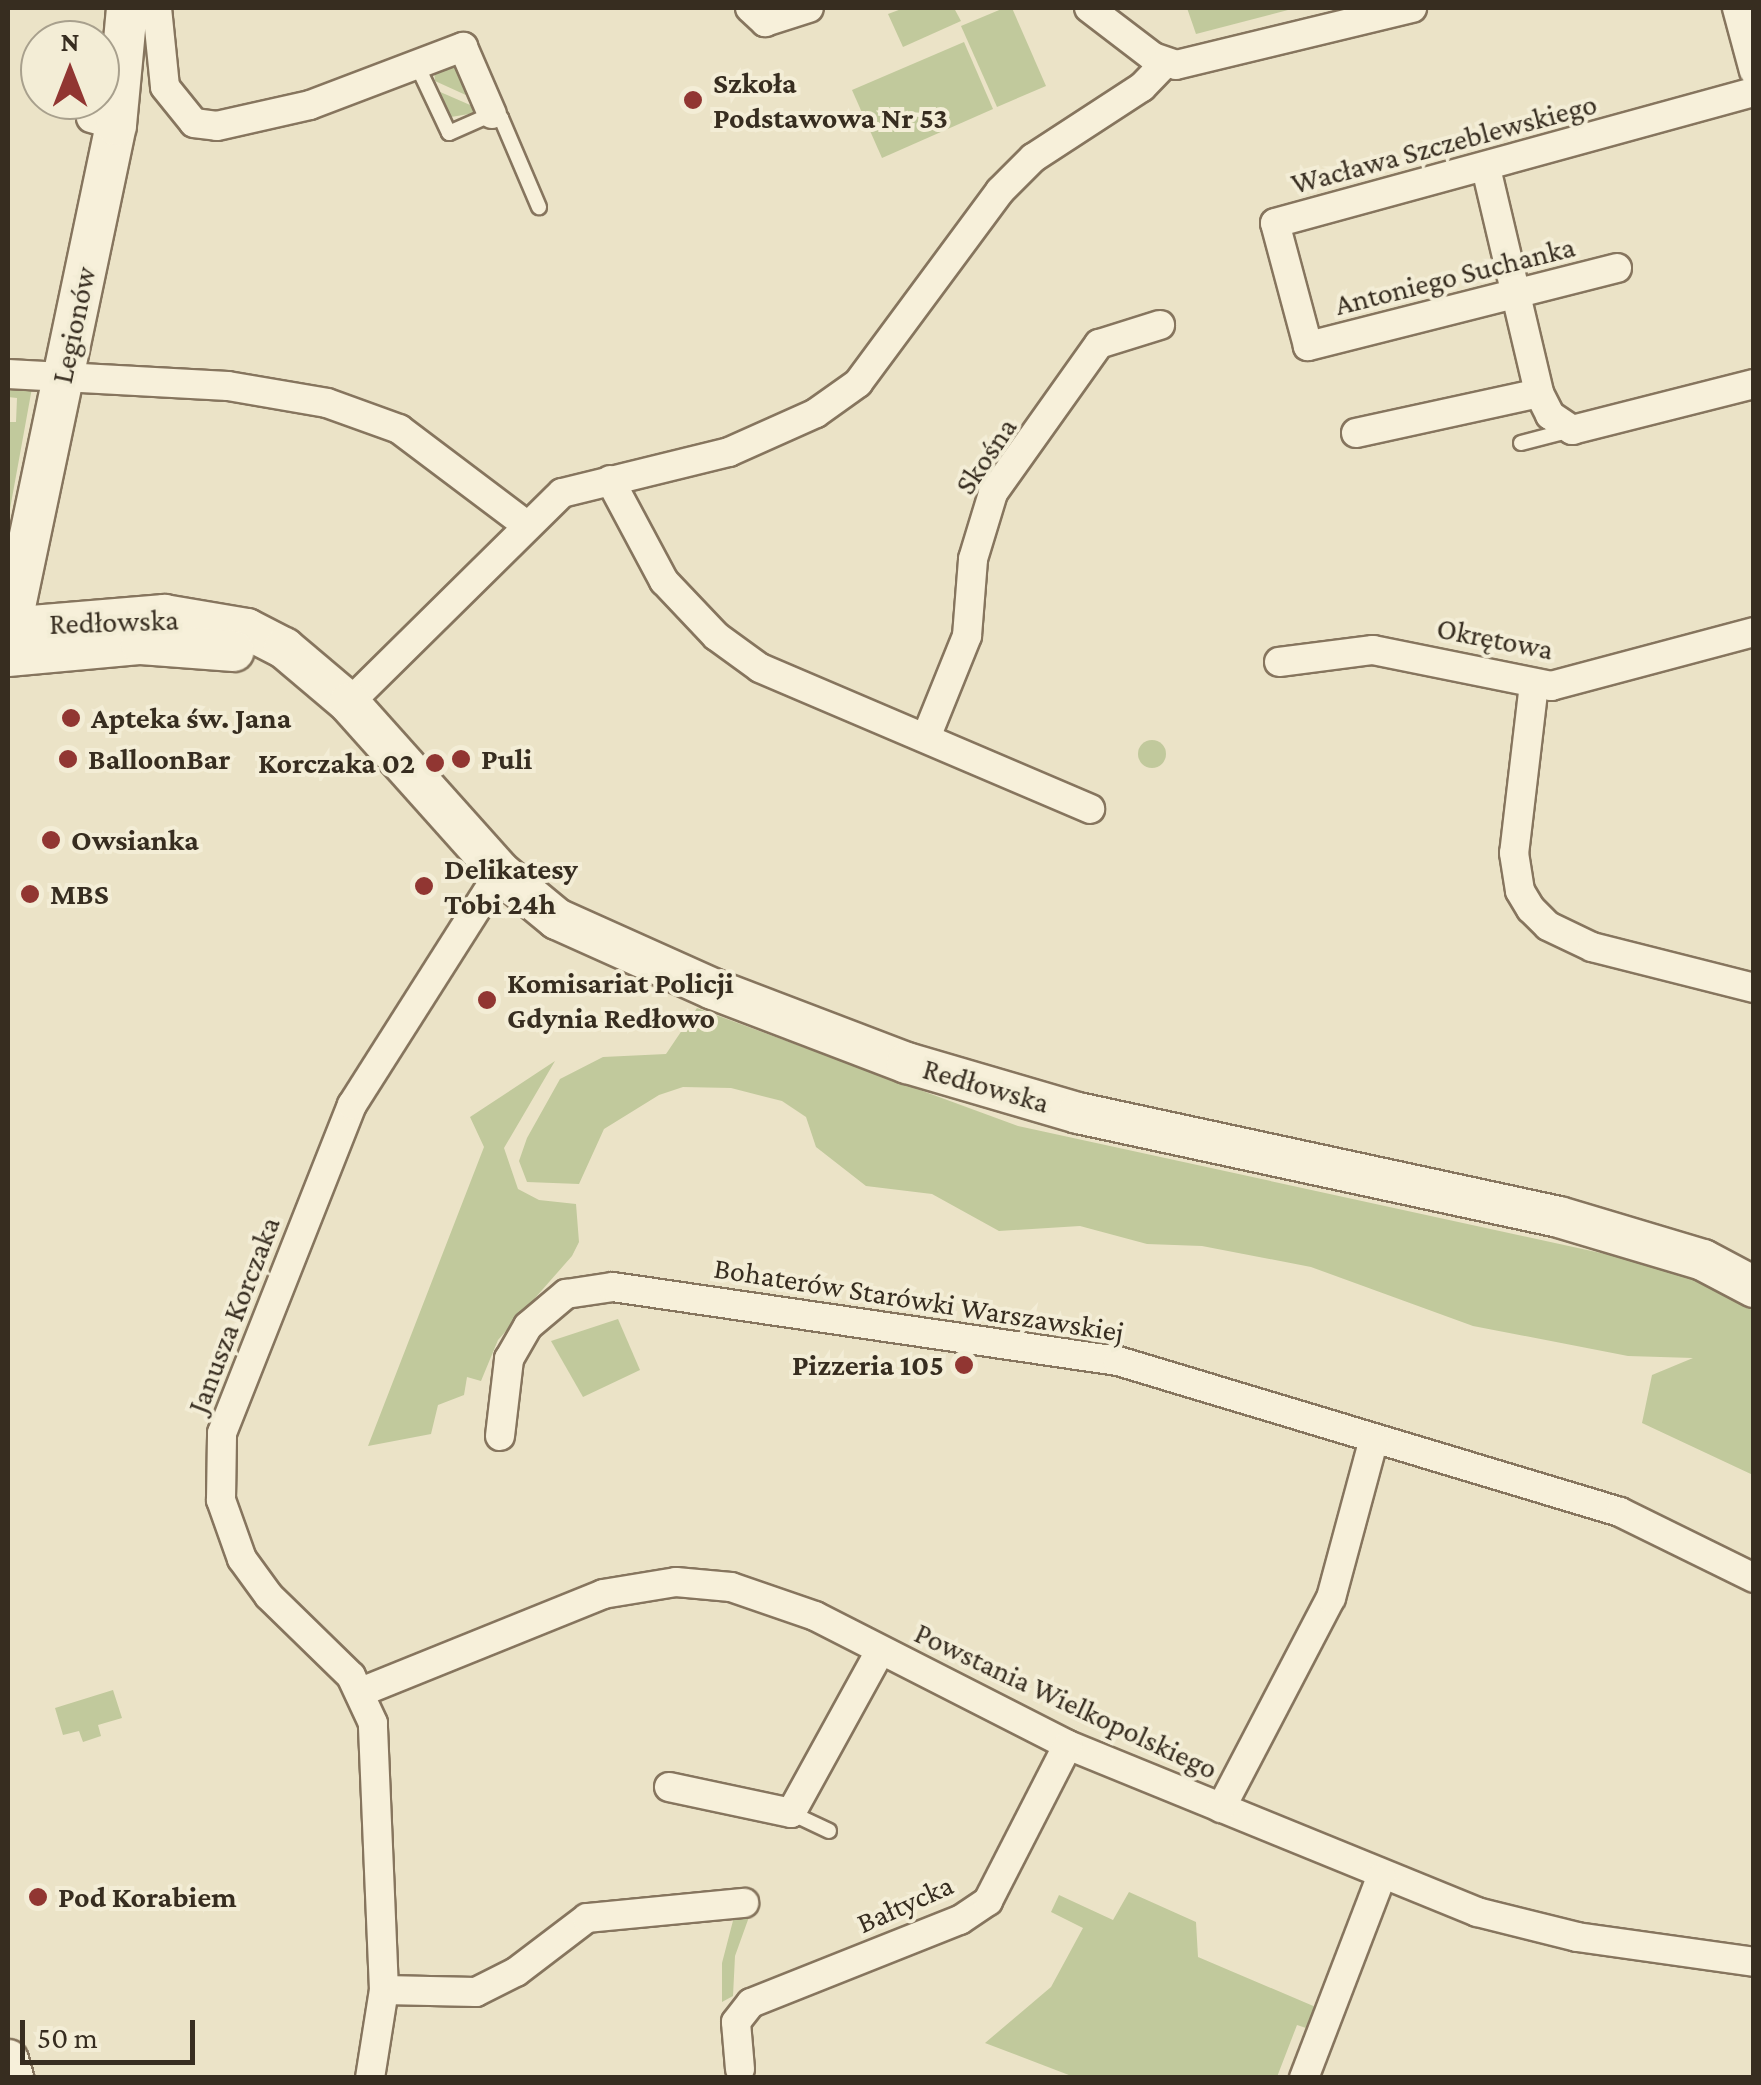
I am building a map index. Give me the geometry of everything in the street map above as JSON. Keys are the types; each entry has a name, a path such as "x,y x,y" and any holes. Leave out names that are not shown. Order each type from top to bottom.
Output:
{"street":[{"name":"Legionów","path":"8,638 64,376 103,122 127,8"},
{"path":"157,8 165,87 194,123 217,126 310,105 463,46 492,114"},
{"path":"750,8 765,22 810,8"},
{"path":"1090,8 1166,63 1190,65 1310,21 1412,8"},
{"path":"1737,8 1754,71"},
{"path":"336,692 562,493 729,452 816,413 858,383 1000,192 1033,158 1142,86 1166,63"},
{"name":"Wacława Szczeblewskiego","path":"1308,346 1275,222 1486,168 1754,92"},
{"path":"1486,168 1539,394 1550,415 1572,430 1754,384"},
{"name":"Antoniego Suchanka","path":"1308,346 1617,268"},
{"name":"Skośna","path":"927,735 967,636 973,559 994,493 1098,344 1160,325"},
{"path":"8,374 262,390 372,416 436,453 525,524"},
{"path":"1356,433 1539,394"},
{"path":"610,480 664,582 716,636 760,668 927,735 1090,810"},
{"name":"Okrętowa","path":"1278,662 1373,650 1534,684 1572,684 1754,632"},
{"name":"Redłowska","path":"8,638 192,645 242,652 336,692 500,872 582,934 907,1063 1078,1113 1559,1217 1703,1260 1754,1287"},
{"path":"1534,684 1514,853 1520,890 1531,909 1548,926 1592,947 1754,988"},
{"name":"Janusza Korczaka","path":"370,2078 384,1990 378,1760 361,1692 242,1560 221,1500 222,1433 352,1106 500,872"},
{"name":"Bohaterów Starówki Warszawskiej","path":"500,1436 516,1344 556,1301 594,1286 1093,1356 1620,1512 1754,1578"},
{"path":"1221,1808 1332,1598 1374,1439"},
{"name":"Powstania Wielkopolskiego","path":"361,1692 564,1608 653,1584 703,1582 760,1594 1068,1745 1382,1877 1534,1928 1754,1962"},
{"path":"669,1788 791,1813 880,1652"},
{"name":"Bałtycka","path":"740,2070 736,2022 751,2004 960,1920 988,1901 1068,1745"},
{"path":"1304,2078 1382,1877"},
{"path":"384,1990 476,1992 516,1972 587,1918 744,1903"},
{"path":"8,2060 13,2078"}],"lane":[{"path":"417,65 448,133 492,114 500,118 539,206"},
{"path":"1521,443 1572,430"},
{"path":"791,1813 829,1831"}],"green space":[{"path":"904,8 954,8 961,21 903,47 888,14"},
{"path":"1012,8 1046,86 997,107 961,26"},
{"path":"1187,8 1287,8 1288,10 1196,34"},
{"path":"964,42 993,109 882,158 852,90"},
{"path":"455,59 479,101 435,81 434,69"},
{"path":"438,91 477,108 475,113 451,117"},
{"path":"8,386 32,388 8,520 8,422 16,422 17,398 8,397"},
{"path":"1152,740 1162,744 1166,754 1162,764 1152,768 1142,764 1138,754 1142,744"},
{"path":"697,1008 1018,1126 1688,1272 1753,1306 1753,1475 1642,1423 1652,1375 1693,1358 1628,1356 1473,1326 1311,1267 1202,1246 1147,1244 1080,1226 999,1231 932,1194 866,1186 816,1147 806,1117 782,1101 731,1088 683,1087 659,1095 604,1129 579,1184 527,1182 519,1161 527,1138 560,1079 603,1057 666,1054"},
{"path":"555,1061 504,1148 518,1189 539,1200 576,1204 579,1242 572,1256 498,1340 481,1381 467,1377 464,1395 438,1405 431,1434 368,1446 484,1147 470,1117"},
{"path":"618,1319 640,1370 583,1397 551,1341"},
{"path":"113,1690 122,1718 98,1725 101,1736 83,1742 79,1731 63,1735 55,1708"},
{"path":"1129,1892 1196,1922 1198,1957 1318,2008 1309,2029 1297,2025 1277,2077 1074,2077 985,2043 1051,1987 1083,1928 1051,1912 1059,1895 1113,1920"},
{"path":"735,1913 749,1917 735,1956 733,1996 722,2002 722,1963"}],"place":[{"name":"Szkoła Podstawowa Nr 53","path":"693,100"},
{"name":"Apteka św. Jana","path":"71,718"},
{"name":"BalloonBar","path":"68,759"},
{"name":"Puli","path":"461,759"},
{"name":"Korczaka 02","path":"435,763"},
{"name":"Owsianka","path":"51,840"},
{"name":"Delikatesy Tobi 24h","path":"424,886"},
{"name":"MBS","path":"30,894"},
{"name":"Komisariat Policji Gdynia Redłowo","path":"487,1000"},
{"name":"Pizzeria 105","path":"964,1365"},
{"name":"Pod Korabiem","path":"38,1897"}]}
